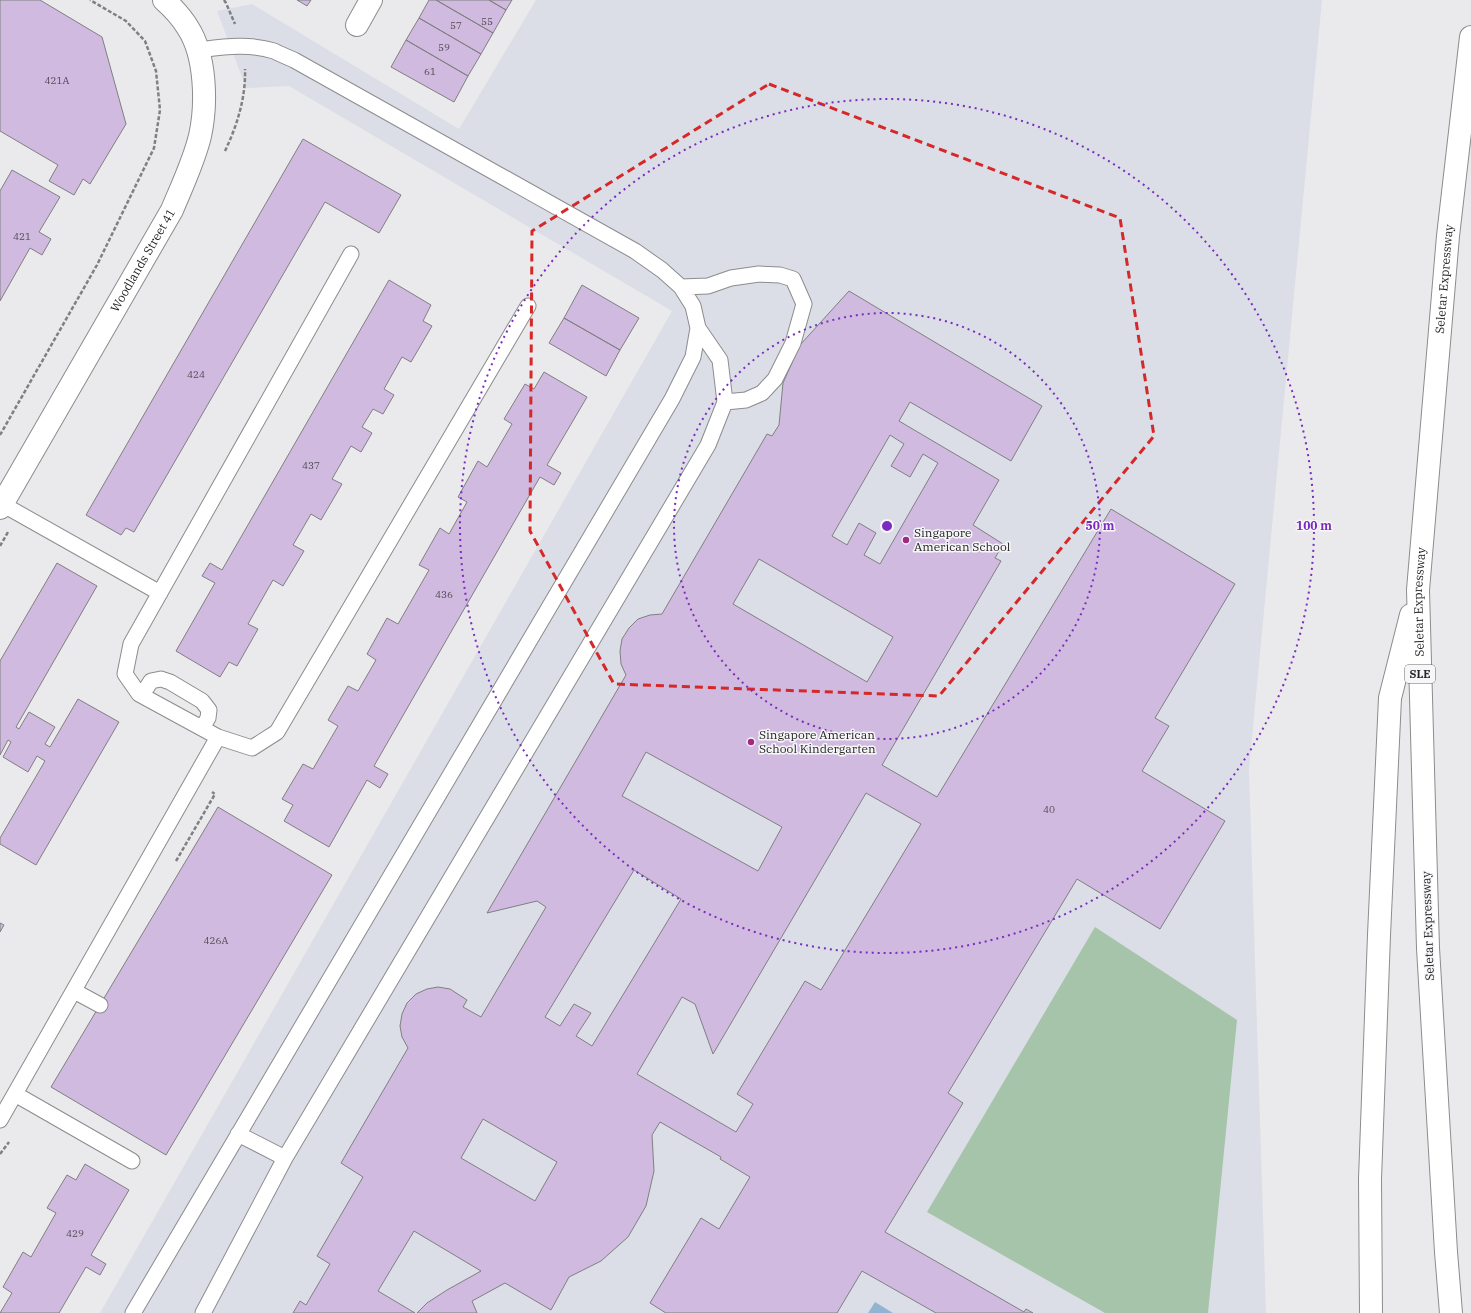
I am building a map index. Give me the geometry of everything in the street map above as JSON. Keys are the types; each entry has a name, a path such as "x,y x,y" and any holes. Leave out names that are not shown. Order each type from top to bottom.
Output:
{"main road":[{"name":"Woodlands Street 41","path":"1,506 150,250 188,174 200,136 204,107 204,83 198,50 189,28 172,7 164,0"},
{"path":"356,25 371,0"},
{"name":"Seletar Expressway","path":"1452,1313 1446,1252 1428,948 1418,590 1448,236 1471,37"},
{"path":"1372,1313 1370,1180 1390,698 1418,590"}],"lane":[{"path":"198,50 228,46 245,46 273,51 294,60 635,251 662,270 681,286 693,306 698,328 720,360 725,402 708,445 285,1158 203,1313"},
{"path":"351,254 131,644 125,674 139,694 218,737 252,748 277,732 528,306"},
{"path":"681,286 708,286 731,278 759,274 780,275 793,279 804,304 793,343 775,379 762,393 752,398 725,402"},
{"path":"133,1313 672,399 693,357 698,328"},
{"path":"1,506 160,593"},
{"path":"142,696 151,681 161,679 170,682 202,701 209,710 208,718 202,728"},
{"path":"0,1120 218,737"},
{"path":"74,991 100,1005"},
{"path":"15,1094 132,1161"},
{"path":"238,1134 285,1158"}],"path":[{"path":"0,435 97,265 154,148 160,110 156,70 145,41 126,21 90,0"}],"highlighted area":[{"path":"769,84 1120,218 1154,436 939,696 614,684 530,531 532,231"}],"shaded area":[{"name":"Singapore American School","path":"536,0 1322,0 1249,769 1266,1313 100,1313 672,311 289,86 246,88 217,11 252,4 459,129"}],"green space":[{"path":"1095,927 1237,1020 1208,1313 1105,1313 927,1212"}],"water":[{"path":"875,1302 893,1313 868,1313"}],"building":[{"path":"0,0 40,0 102,37 126,124 90,184 83,179 74,195 49,181 58,165 0,131"},
{"path":"297,0 311,0 307,6"},
{"path":"429,0 436,0 493,33 481,54 419,18"},
{"path":"436,0 489,0 506,10 493,33"},
{"path":"489,0 512,0 506,10"},
{"path":"419,18 481,54 468,76 406,40"},
{"path":"406,40 468,76 454,102 391,67"},
{"path":"303,139 401,195 379,233 325,202 134,532 126,528 121,535 86,515"},
{"path":"12,170 60,197 39,232 51,239 42,255 30,248 0,301 0,191"},
{"path":"389,280 431,305 423,321 432,326 411,362 402,357 384,389 394,395 383,414 373,409 362,427 372,433 361,452 351,446 332,479 342,484 321,520 311,514 293,545 304,551 283,586 273,580 248,624 258,629 237,666 229,662 220,677 176,651 215,583 202,576 210,563 222,570"},
{"path":"582,285 639,318 620,350 564,318"},
{"path":"849,291 1042,406 1011,461 910,402 899,421 999,480 973,525 1003,544 995,558 1001,561 882,765 937,797 1111,509 1235,584 1155,718 1169,726 1142,771 1225,821 1160,929 1077,879 948,1093 963,1103 885,1232 1024,1312 1026,1309 1033,1313 936,1313 862,1271 837,1313 666,1313 650,1303 701,1218 719,1229 750,1177 720,1159 721,1157 660,1122 652,1135 654,1171 646,1206 628,1237 601,1261 569,1277 551,1310 505,1283 472,1301 477,1313 417,1313 427,1303 481,1271 414,1231 378,1291 415,1313 293,1313 300,1301 306,1305 330,1264 317,1256 363,1177 341,1163 408,1048 402,1037 400,1026 402,1014 407,1003 416,994 427,989 438,987 450,989 467,1000 463,1007 481,1017 546,907 537,901 487,913 626,675 621,664 620,651 622,639 629,628 638,619 650,615 662,614 767,434 772,436 779,425 783,383 800,345","holes":["890,435 904,444 891,466 910,477 923,454 938,463 880,564 864,555 876,533 859,523 847,545 832,536","759,559 893,637 867,682 733,604","646,752 782,827 758,871 622,796","866,793 921,824 821,990 805,981 737,1094 753,1104 736,1132 637,1074 682,997 695,1004 713,1054","634,870 681,899 592,1046 576,1036 591,1013 574,1004 560,1026 545,1017","483,1119 557,1162 535,1201 461,1158"]},
{"path":"564,318 620,350 606,376 549,343"},
{"path":"544,372 587,397 547,465 561,473 554,485 540,477 374,766 388,774 380,788 367,780 329,847 284,821 293,805 282,799 303,764 313,769 338,726 328,720 348,686 358,691 376,660 367,654 387,618 398,624 429,570 419,565 440,528 449,534 467,502 458,497 478,461 487,467 512,424 504,419 525,384 534,389"},
{"path":"57,563 97,586 16,727 19,729 29,712 55,727 45,744 50,747 78,699 119,722 36,865 0,844 0,838 45,761 37,756 28,772 3,757 11,742 8,740 0,755 0,661"},
{"path":"218,807 332,875 166,1155 51,1087"},
{"path":"0,923 4,925 0,932"},
{"path":"85,1164 129,1190 91,1255 106,1264 100,1275 86,1267 59,1313 0,1313 12,1293 3,1287 23,1252 31,1257 56,1213 47,1208 67,1175 76,1180"}],"place":[{"name":"Singapore American School","path":"906,540"},
{"name":"Singapore American School Kindergarten","path":"751,742"}]}
